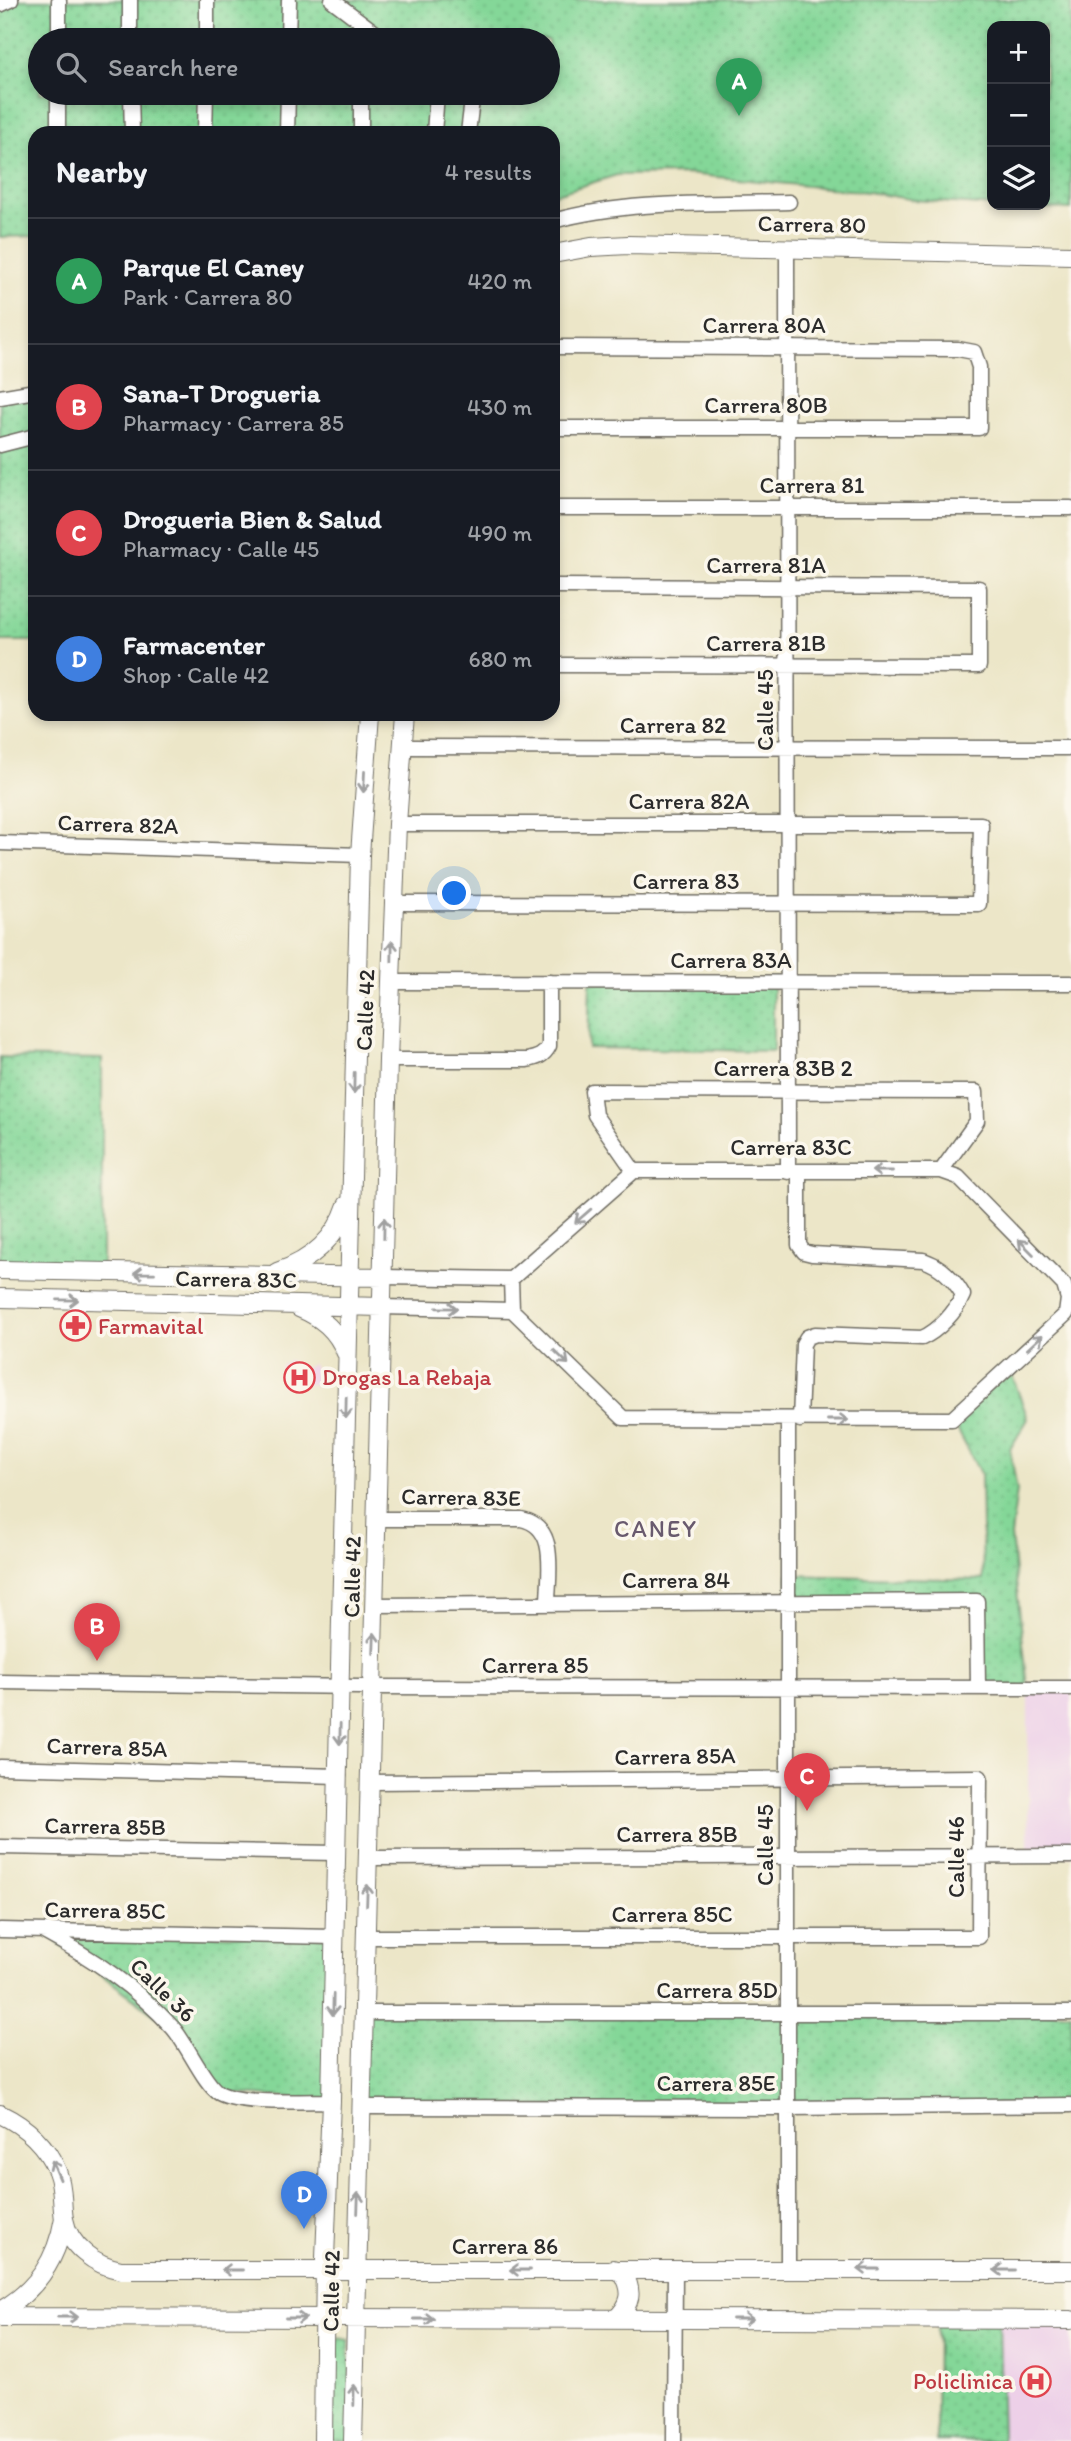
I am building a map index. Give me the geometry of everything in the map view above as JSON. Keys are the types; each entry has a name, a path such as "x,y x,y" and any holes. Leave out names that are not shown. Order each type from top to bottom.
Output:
{"street":[{"path":"0,5 11,0"},
{"path":"59,0 59,28"},
{"path":"130,0 130,28"},
{"path":"207,0 207,28"},
{"path":"288,28 289,0"},
{"path":"332,0 367,28"},
{"path":"360,23 360,28"},
{"path":"58,105 58,126"},
{"path":"131,105 132,126"},
{"path":"205,126 206,105"},
{"path":"287,126 288,105"},
{"path":"361,105 361,126"},
{"path":"435,126 436,105"},
{"path":"469,126 471,105"},
{"name":"Carrera 80","path":"560,219 626,207 789,202"},
{"name":"Carrera 80","path":"560,253 591,247 628,245 1071,255"},
{"name":"Calle 45","path":"787,248 788,1090 799,1245 804,1252 812,1254 923,1260 938,1265 958,1286 963,1296 932,1334 922,1338 815,1334 807,1337 803,1345 794,1420 788,1602 788,2269"},
{"name":"Carrera 80A","path":"560,347 958,349 974,352 979,367 979,428"},
{"path":"0,397 28,392"},
{"name":"Carrera 80B","path":"560,428 979,428"},
{"path":"0,445 28,438"},
{"name":"Carrera 81","path":"560,508 1071,508"},
{"name":"Carrera 81A","path":"560,586 979,588 979,666"},
{"name":"Carrera 81B","path":"560,665 979,666"},
{"name":"Calle 42","path":"323,2441 360,855 370,721"},
{"name":"Calle 42","path":"353,2441 388,1060 393,904 404,721"},
{"name":"Carrera 82","path":"402,747 1071,748"},
{"name":"Carrera 82A","path":"397,824 981,824 979,904"},
{"name":"Carrera 82A","path":"0,843 360,855"},
{"name":"Carrera 83","path":"393,904 979,904"},
{"name":"Carrera 83A","path":"391,982 1071,983"},
{"path":"388,1060 527,1060 545,1054 551,1036 549,982"},
{"name":"Carrera 83B 2","path":"634,1171 595,1115 592,1091 976,1092 976,1121 941,1171"},
{"path":"634,1171 512,1279 512,1310 623,1418 794,1420 952,1419 1068,1314 1068,1285 958,1177 941,1171"},
{"name":"Carrera 83C","path":"634,1171 941,1171"},
{"path":"255,1275 278,1271 301,1262 321,1248 336,1230 347,1208 352,1184"},
{"path":"7,1270 3,1284 7,1299"},
{"name":"Carrera 83C","path":"7,1270 512,1279"},
{"name":"Carrera 83C","path":"7,1299 512,1310"},
{"path":"286,1305 300,1308 325,1322 348,1357"},
{"name":"Carrera 83E","path":"377,1519 532,1521 541,1527 546,1535 548,1604"},
{"name":"Carrera 84","path":"376,1605 977,1601 978,1688"},
{"name":"Carrera 85","path":"0,1682 373,1687 1071,1688"},
{"name":"Carrera 85A","path":"0,1767 339,1776"},
{"name":"Carrera 85A","path":"370,1782 980,1777"},
{"name":"Calle 46","path":"979,1937 980,1777"},
{"name":"Carrera 85B","path":"0,1847 336,1853"},
{"name":"Carrera 85B","path":"368,1858 1071,1856"},
{"name":"Carrera 85C","path":"0,1930 334,1937"},
{"name":"Calle 36","path":"44,1932 111,1971 141,1996 188,2047 216,2092 233,2099 331,2101"},
{"name":"Carrera 85C","path":"366,1937 979,1937"},
{"name":"Carrera 85D","path":"363,2012 1071,2013"},
{"name":"Carrera 85E","path":"361,2107 788,2108 1071,2105"},
{"name":"Carrera 86","path":"0,2114 27,2130 49,2155 56,2170 64,2202 64,2218 82,2251 93,2261 121,2270 1071,2270"},
{"path":"0,2311 27,2292 49,2266 56,2251 64,2218"},
{"path":"674,2441 675,2269"},
{"path":"613,2270 623,2273 630,2284 631,2297 616,2319"},
{"path":"0,2317 1071,2320"}],"shaded area":[{"name":"Drogas La Rebaja","path":"289,1360 301,1368 312,1364 316,1369 317,1386 282,1386 281,1365"},
{"path":"1028,1688 1071,1688 1071,1856 1028,1856"},
{"name":"Policlinica","path":"999,2320 1071,2320 1071,2441 1002,2441"}],"green space":[{"path":"0,0 1071,0 1071,209 1050,208 1050,21 987,21 987,205 688,174 617,175 560,193 560,126 28,126 28,236 0,237"},
{"path":"28,392 28,641 0,641 0,397"},
{"path":"590,982 773,983 773,1051 588,1048"},
{"path":"0,1057 102,1059 102,1272 0,1270"},
{"path":"1009,1367 1028,1419 1010,1449 1017,1490 1011,1536 1028,1688 978,1688 976,1601 788,1602 788,1575 983,1580 981,1475 952,1419"},
{"path":"44,1932 334,1937 331,2101 216,2092 172,2027"},
{"path":"363,2013 1071,2013 1071,2105 361,2107"},
{"path":"937,2320 999,2320 1002,2441 936,2441"},
{"path":"332,2340 349,2340 353,2441 323,2441"}],"place":[{"name":"Parque El Caney","path":"739,116"},
{"name":"Farmavital","path":"75,1326"},
{"name":"Drogas La Rebaja","path":"299,1377"},
{"name":"Sana-T Drogueria","path":"97,1661"},
{"name":"Drogueria Bien & Salud","path":"807,1811"},
{"name":"Farmacenter","path":"304,2229"},
{"name":"Policlinica","path":"1036,2381"}],"district":[{"name":"CANEY","path":"656,1529"}]}
